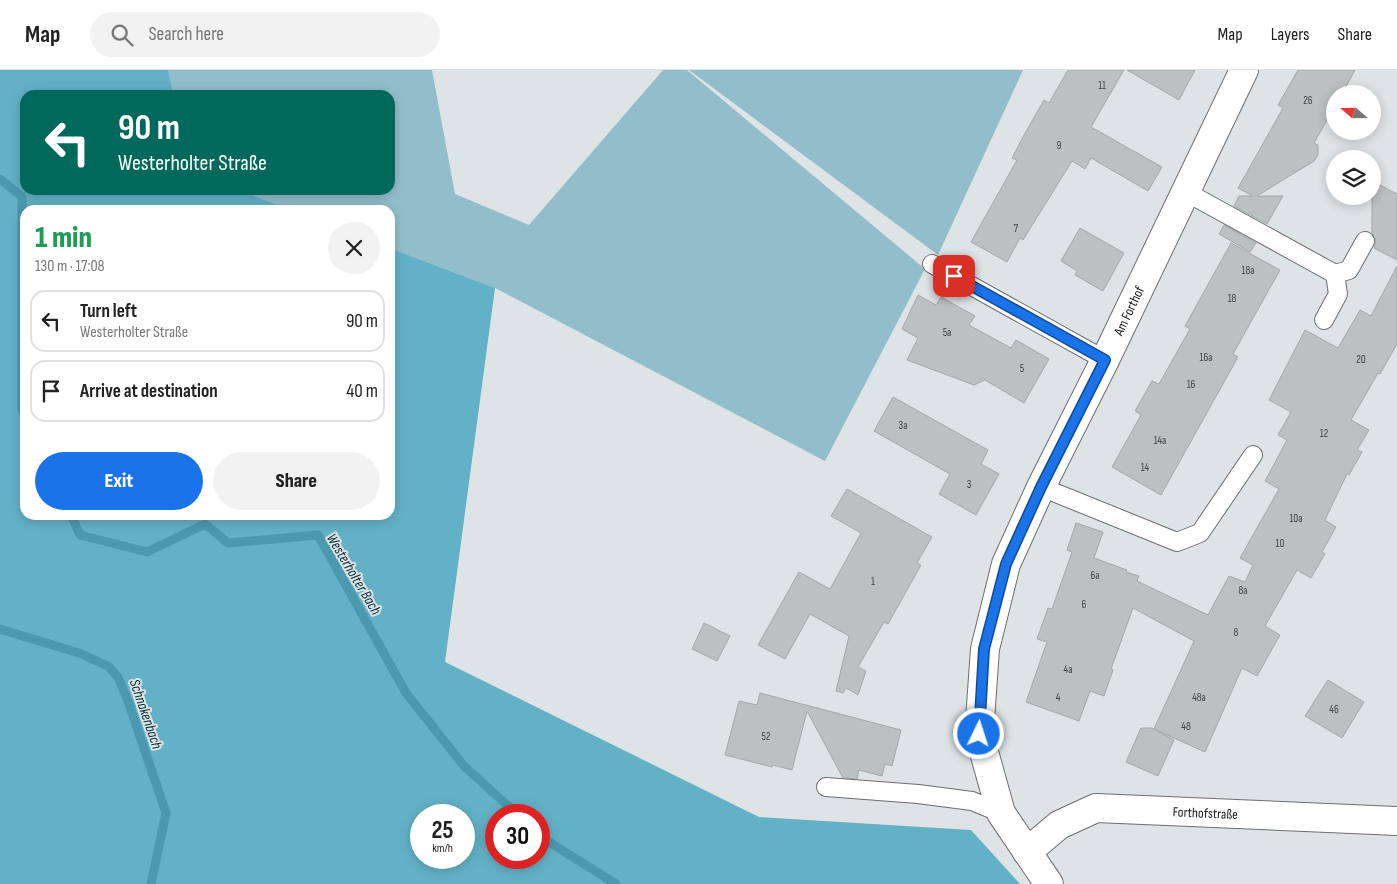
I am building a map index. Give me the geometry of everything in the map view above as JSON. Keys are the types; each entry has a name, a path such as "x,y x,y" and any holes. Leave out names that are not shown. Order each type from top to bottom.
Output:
{"street":[{"name":"Am Forthof","path":"1049,884 1001,812 979,734 984,649 1006,564 1041,487 1105,360 1244,70"},
{"name":"Forthofstraße","path":"1027,852 1059,825 1096,808 1397,821"}],"lane":[{"path":"1186,192 1335,274 1349,270 1365,241"},
{"path":"932,264 1105,360"},
{"path":"1324,320 1338,294 1335,274"},
{"path":"1041,487 1178,542 1200,532 1253,455"},
{"path":"826,787 918,794 972,801 1001,812"}],"shaded area":[{"path":"0,70 168,70 173,90 20,90 20,195 252,195 278,205 20,205 20,520 395,520 395,250 495,288 445,662 759,817 971,830 1020,884 0,884"},
{"path":"168,70 432,70 455,194 529,225 663,70 687,70 925,269 825,461 495,288 395,250 395,205 278,205 252,195 395,195 395,90 173,90"},
{"path":"689,70 1023,70 938,255"}],"building":[{"path":"1068,70 1124,70 1091,127 1162,167 1148,191 1091,158 1085,169 1072,161 1023,240 1020,238 1007,262 971,242 1017,160 1012,158 1024,135 1044,100 1049,103"},
{"path":"1127,70 1195,70 1179,100"},
{"path":"1298,70 1355,70 1347,85 1326,85 1326,122 1314,143 1318,145 1318,155 1314,161 1257,196 1283,196 1267,224 1234,206 1239,196 1253,196 1238,188 1283,108 1278,105"},
{"path":"1381,186 1397,194 1397,260 1374,248 1376,240 1372,234 1372,205 1381,205"},
{"path":"1224,225 1256,243 1250,252 1219,234"},
{"path":"1080,228 1124,253 1103,291 1075,275 1077,271 1061,261"},
{"path":"1231,243 1280,270 1233,354 1238,357 1161,495 1112,467 1141,415 1135,411 1152,381 1159,384 1190,329 1185,326"},
{"path":"1397,266 1397,344 1351,420 1369,430 1357,450 1362,452 1349,475 1347,474 1325,520 1336,527 1322,552 1325,554 1311,578 1297,570 1265,626 1280,635 1257,676 1242,668 1205,752 1154,729 1194,641 1133,608 1111,669 1113,670 1104,696 1090,691 1079,721 1026,702 1047,642 1037,639 1048,608 1052,609 1072,552 1067,550 1076,523 1103,532 1094,558 1139,576 1137,581 1208,615 1229,576 1245,582 1253,565 1240,558 1279,489 1265,481 1287,440 1278,435 1291,412 1269,400 1305,330 1338,348 1360,310 1371,316"},
{"path":"918,295 936,305 941,297 975,316 969,325 1011,348 1016,340 1049,359 1024,403 985,380 974,385 907,360 918,338 902,329"},
{"path":"893,397 988,450 981,464 999,474 976,515 939,494 950,474 874,431"},
{"path":"847,489 932,537 917,563 921,565 888,624 884,622 858,667 866,671 858,695 846,688 843,693 836,691 849,636 810,614 785,659 758,645 799,572 830,589 861,533 831,516"},
{"path":"704,623 730,636 717,661 692,649"},
{"path":"1328,680 1364,702 1342,738 1305,716"},
{"path":"760,693 901,730 892,766 885,764 882,776 859,770 857,779 843,778 807,711 792,770 725,755 739,701 757,705"},
{"path":"1141,728 1152,728 1174,740 1158,776 1126,762"}],"waterway":[{"name":"Westerholter Bach","path":"0,179 22,197 22,205"},
{"name":"Westerholter Bach","path":"73,520 80,535 147,552 205,524 228,543 318,535 406,693 464,766 506,804"},
{"name":"Schnakenbach","path":"0,629 79,653 108,666 118,677 166,813 151,884"},
{"name":"Westerholter Bach","path":"550,843 616,884"}],"route":[{"path":"954,276 1105,360 1041,487 1006,564 984,649 979,734"}]}
